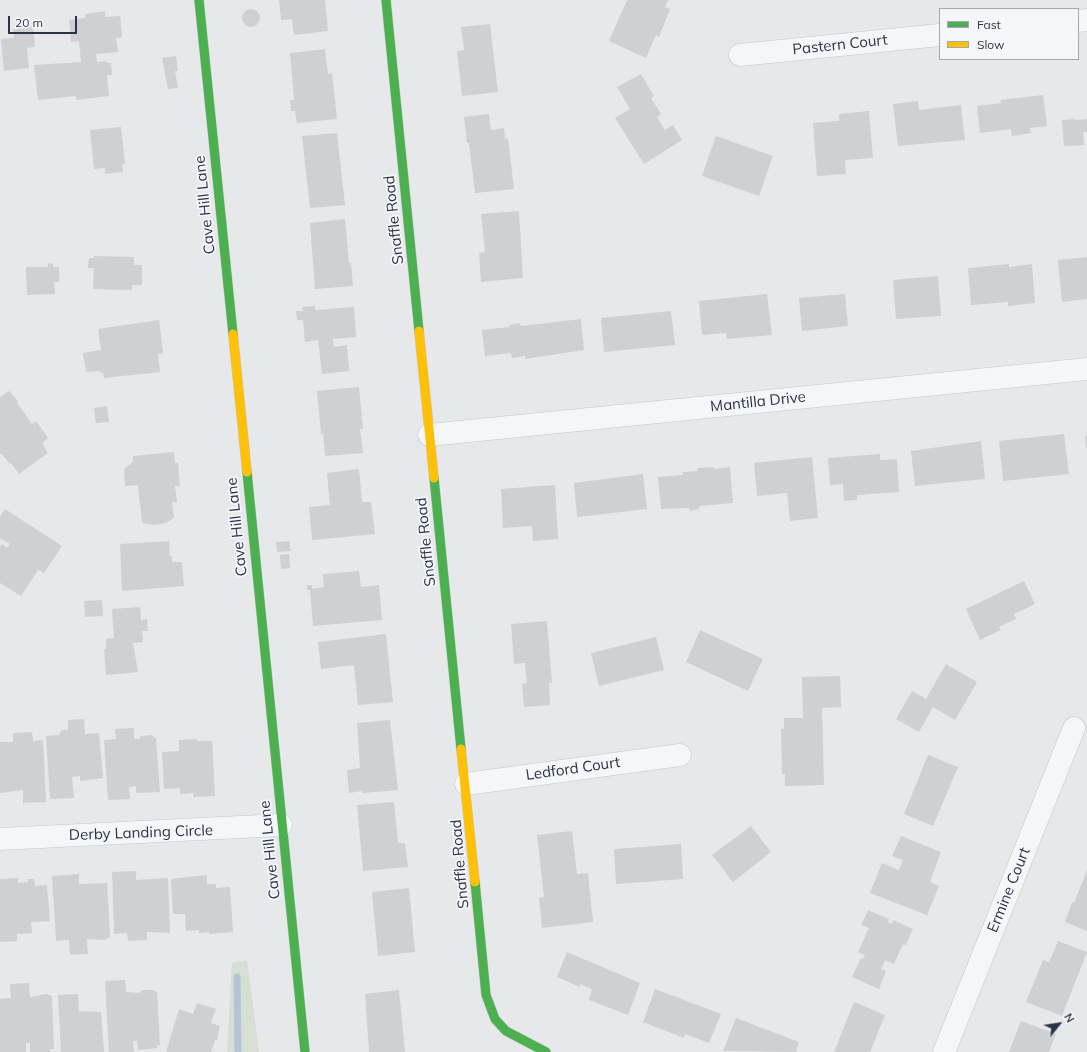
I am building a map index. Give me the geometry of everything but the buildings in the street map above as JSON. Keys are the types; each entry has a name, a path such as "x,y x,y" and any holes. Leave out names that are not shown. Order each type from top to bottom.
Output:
{"street":[{"name":"Cave Hill Lane","path":"199,0 305,1052"},
{"name":"Snaffle Road","path":"386,0 429,435 466,784 486,996 495,1019 506,1031 546,1052"},
{"name":"Pastern Court","path":"740,55 939,35"},
{"name":"Mantilla Drive","path":"429,435 1087,369"},
{"name":"Ermine Court","path":"944,1052 1074,728"},
{"name":"Ledford Court","path":"466,784 680,755"},
{"name":"Derby Landing Circle","path":"0,839 281,825"}],"shaded area":[{"path":"247,960 259,1052 227,1052 232,963"}],"waterway":[{"path":"237,977 238,1052"}],"traffic: fast":[{"path":"199,0 233,334"},
{"path":"386,0 419,331"},
{"path":"247,472 305,1052"},
{"path":"434,478 461,749"},
{"path":"475,882 486,995 495,1019 506,1031 546,1052"}],"traffic: slow":[{"path":"419,331 434,478"},
{"path":"233,334 247,472"},
{"path":"461,749 475,882"}]}
